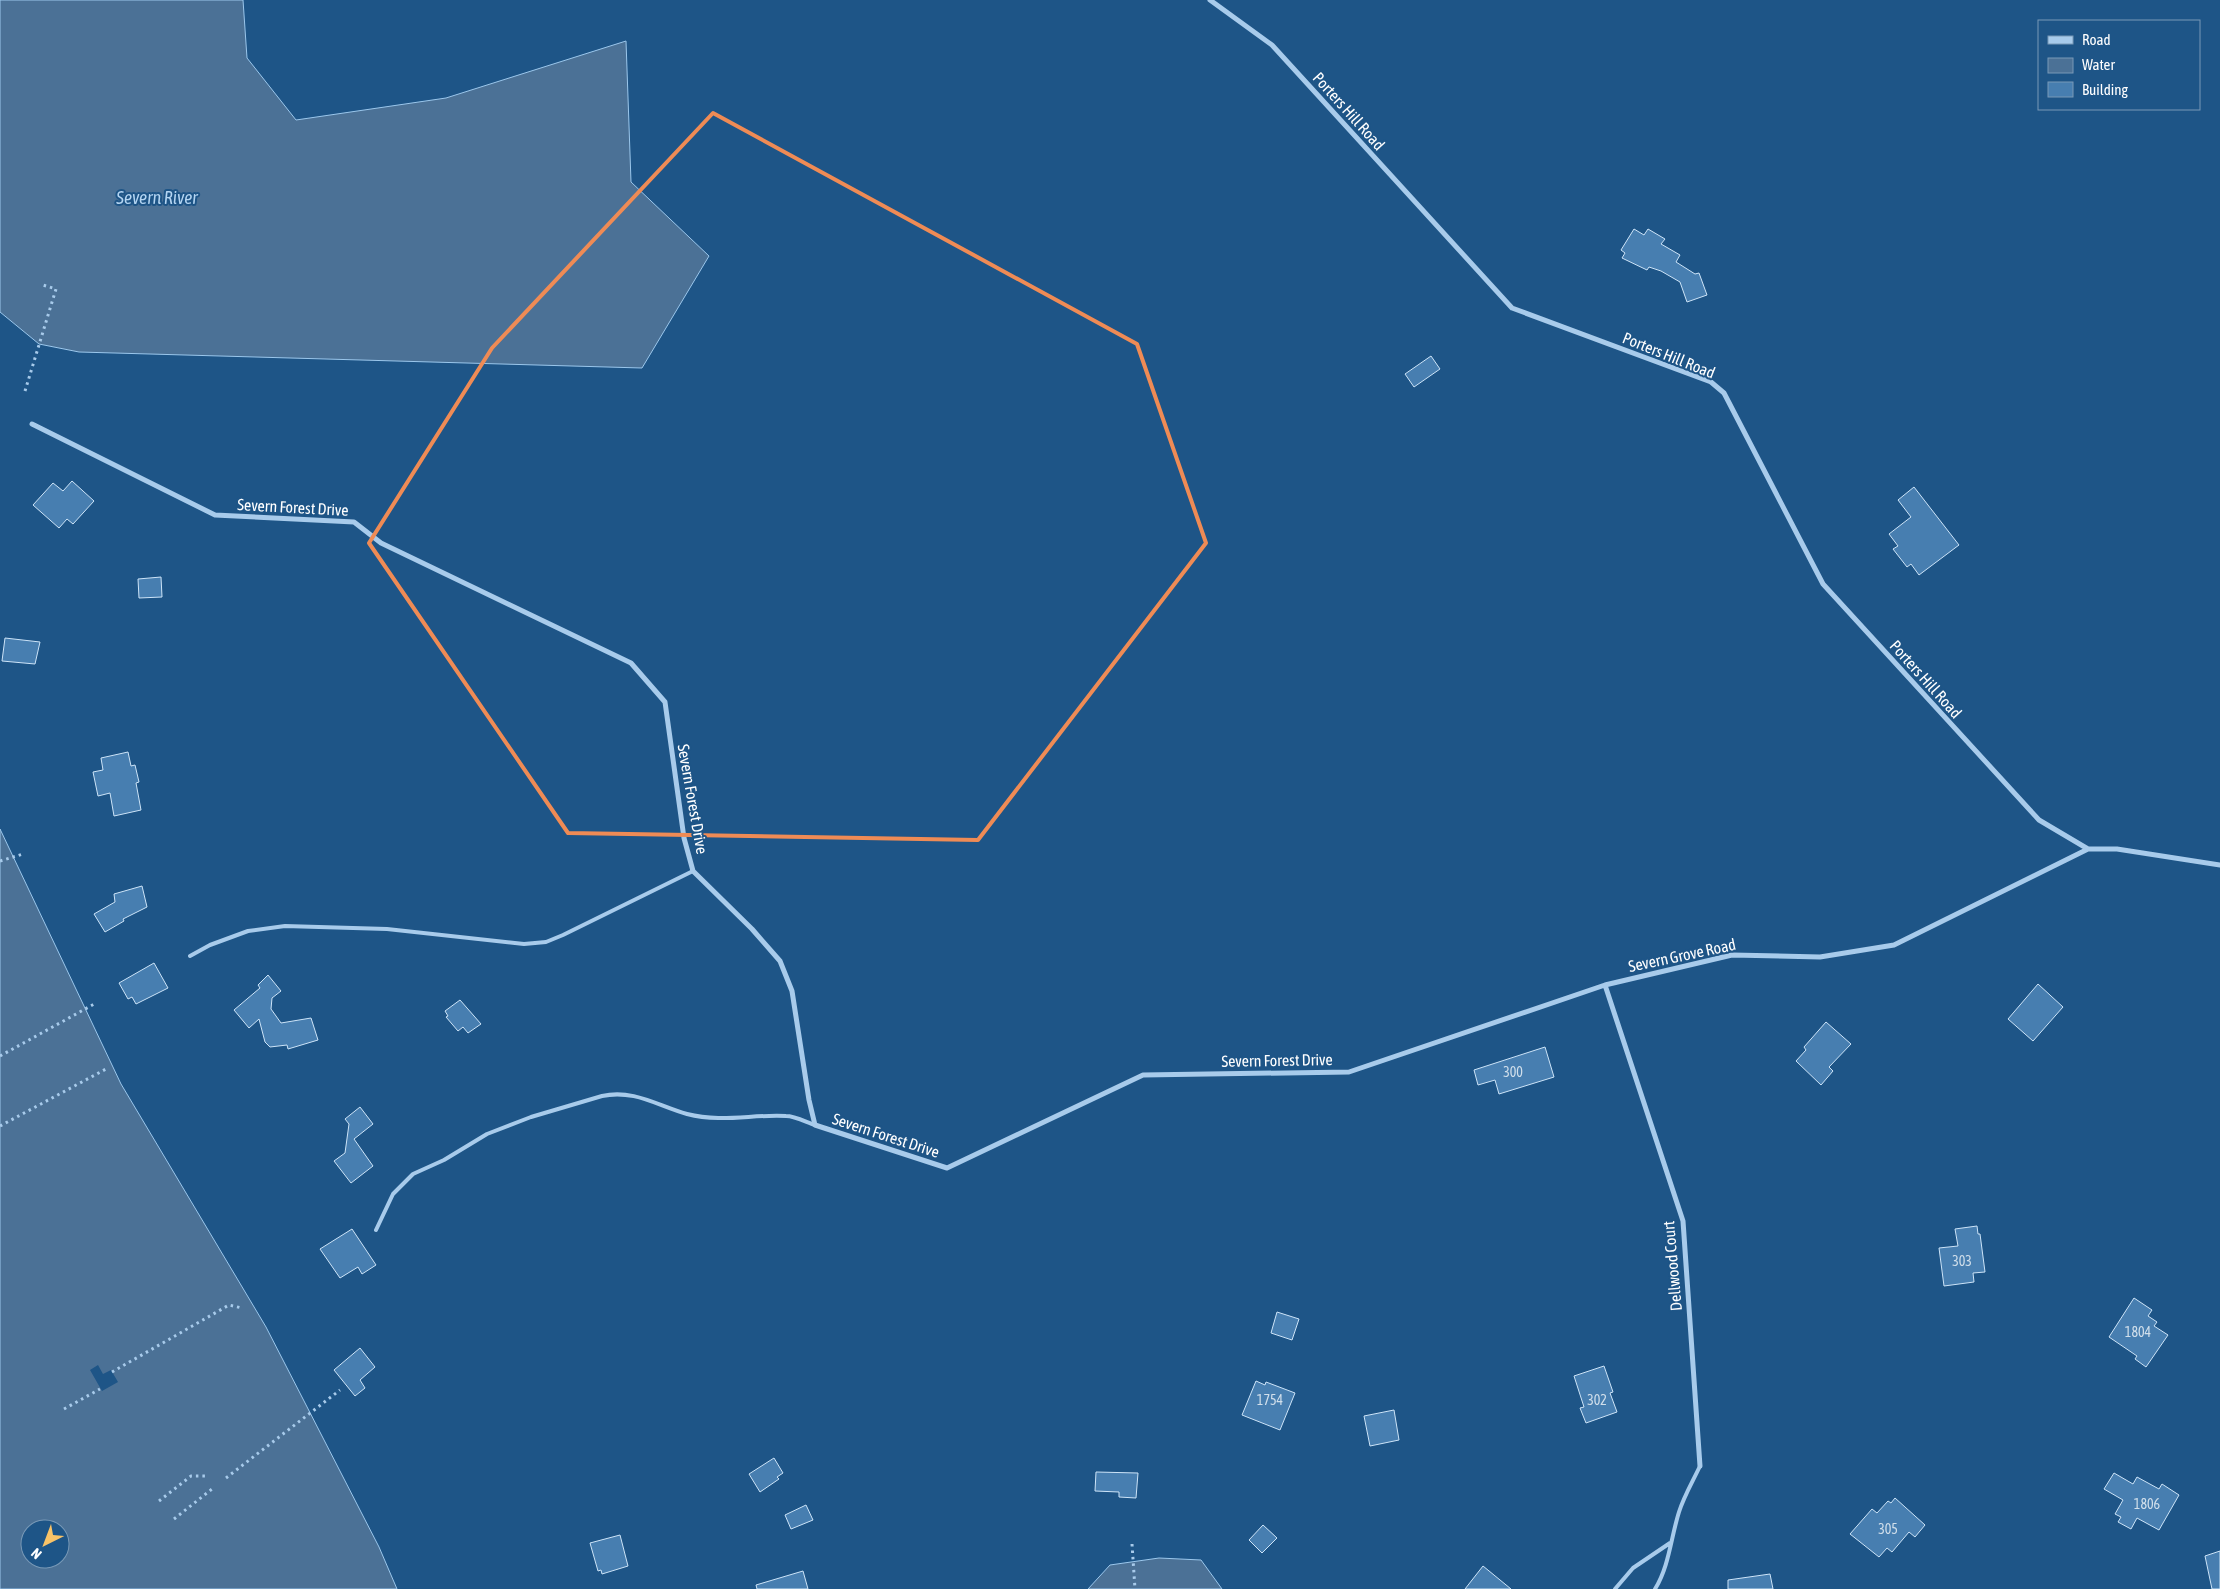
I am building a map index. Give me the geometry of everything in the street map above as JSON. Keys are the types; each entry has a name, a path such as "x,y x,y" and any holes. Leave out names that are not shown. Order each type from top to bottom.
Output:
{"street":[{"name":"Porters Hill Road","path":"1210,0 1272,45 1512,308 1710,382 1724,393 1823,584 2039,820 2088,849"},
{"name":"Severn Forest Drive","path":"32,424 215,515 354,522 381,543 631,663 665,702 684,838 694,871 752,929 780,961 792,991 809,1100 815,1125 947,1168 1142,1075 1350,1072"},
{"name":"Severn Grove Road","path":"1350,1072 1605,985 1732,955 1820,957 1894,945 2088,849 2117,849 2220,865"},
{"name":"Dellwood Court","path":"1605,985 1683,1222 1700,1466"}],"lane":[{"path":"190,956 210,945 248,931 285,926 387,929 524,944 546,942 600,918 694,871"},
{"path":"376,1230 393,1194 414,1174 444,1160 487,1134 531,1117 608,1094 630,1094 687,1114 724,1119 788,1116 815,1125"},
{"path":"1655,1589 1663,1576 1680,1509 1700,1466"},
{"path":"1615,1589 1633,1568 1670,1543"}],"path":[{"path":"25,390 56,289 44,285"},
{"path":"0,861 23,854"},
{"path":"0,1056 96,1003"},
{"path":"0,1126 106,1069"},
{"path":"112,1372 229,1305 242,1308"},
{"path":"64,1409 100,1389"},
{"path":"226,1478 340,1390"},
{"path":"159,1501 191,1476 206,1476"},
{"path":"174,1519 212,1489"},
{"path":"1132,1544 1135,1589"}],"highlighted area":[{"path":"713,113 1137,344 1206,543 978,840 568,833 369,543 492,348"}],"water":[{"name":"Severn River","path":"0,0 243,0 247,58 296,120 446,98 626,41 631,182 709,256 642,368 79,352 39,344 0,312"},
{"path":"0,829 121,1084 266,1327 379,1547 397,1589 0,1589"},
{"path":"1159,1558 1201,1560 1222,1589 1088,1589 1110,1565"}],"pier":[{"path":"98,1365 103,1374 111,1370 118,1382 102,1391 90,1370"}],"building":[{"path":"1634,229 1644,235 1648,229 1665,239 1661,244 1680,255 1676,262 1695,274 1699,273 1707,295 1687,302 1680,282 1661,271 1649,267 1647,270 1622,258 1625,253 1621,250"},
{"path":"1431,356 1440,369 1414,387 1405,374"},
{"path":"72,481 94,501 73,524 67,519 59,528 33,505 53,483 63,491"},
{"path":"1914,487 1959,545 1919,575 1911,564 1907,567 1893,549 1898,546 1889,534 1911,517 1898,500"},
{"path":"161,577 162,597 139,598 138,579"},
{"path":"5,638 40,642 35,664 2,661"},
{"path":"128,752 131,766 135,765 139,782 136,783 141,810 114,816 110,793 98,796 93,772 103,770 101,758"},
{"path":"142,886 147,907 123,919 124,921 105,932 94,914 115,902 114,894"},
{"path":"154,963 168,988 136,1004 132,997 128,999 119,983"},
{"path":"268,975 281,991 272,998 271,1009 281,1023 311,1018 318,1040 288,1049 287,1045 270,1047 265,1042 259,1019 249,1028 234,1010 260,988 258,985"},
{"path":"2038,984 2063,1007 2033,1041 2008,1019"},
{"path":"460,1000 481,1024 468,1033 463,1027 458,1031 446,1017 448,1016 445,1011"},
{"path":"1826,1022 1851,1044 1829,1067 1833,1071 1821,1085 1796,1061 1806,1050 1804,1047"},
{"path":"1545,1047 1554,1077 1499,1094 1495,1080 1478,1085 1474,1070"},
{"path":"360,1107 373,1124 354,1139 373,1166 351,1183 334,1161 345,1153 349,1124 345,1119"},
{"path":"1977,1226 1978,1234 1980,1234 1985,1272 1973,1273 1974,1282 1944,1286 1939,1248 1958,1246 1955,1229"},
{"path":"352,1229 376,1265 362,1274 358,1267 340,1278 320,1249"},
{"path":"2134,1298 2152,1310 2148,1316 2157,1322 2154,1326 2168,1335 2146,1367 2135,1359 2137,1356 2109,1337"},
{"path":"1277,1312 1299,1319 1292,1340 1271,1333"},
{"path":"360,1348 375,1367 360,1380 365,1388 355,1396 334,1370"},
{"path":"1604,1366 1613,1392 1610,1393 1617,1412 1586,1423 1580,1408 1584,1407 1574,1376"},
{"path":"1256,1381 1265,1385 1266,1382 1295,1393 1280,1430 1242,1415"},
{"path":"1394,1410 1399,1440 1370,1446 1364,1416"},
{"path":"774,1458 783,1473 777,1477 779,1479 760,1492 749,1474"},
{"path":"1096,1472 1138,1473 1136,1498 1119,1497 1119,1492 1095,1491"},
{"path":"2114,1473 2133,1484 2137,1477 2159,1489 2162,1484 2179,1495 2159,1530 2137,1518 2131,1529 2118,1522 2121,1517 2115,1514 2123,1500 2104,1489"},
{"path":"1895,1498 1925,1525 1915,1537 1909,1532 1892,1552 1887,1548 1879,1557 1850,1534 1872,1509 1877,1513 1888,1501 1891,1503"},
{"path":"806,1505 813,1520 791,1529 785,1515"},
{"path":"1263,1525 1277,1538 1262,1553 1249,1540"},
{"path":"620,1535 628,1566 602,1574 601,1570 598,1571 590,1543"},
{"path":"2220,1551 2220,1589 2212,1589 2205,1556"},
{"path":"1483,1566 1511,1589 1465,1589"},
{"path":"803,1571 808,1589 757,1589 756,1585"},
{"path":"1770,1574 1773,1589 1728,1589 1728,1580"}]}
